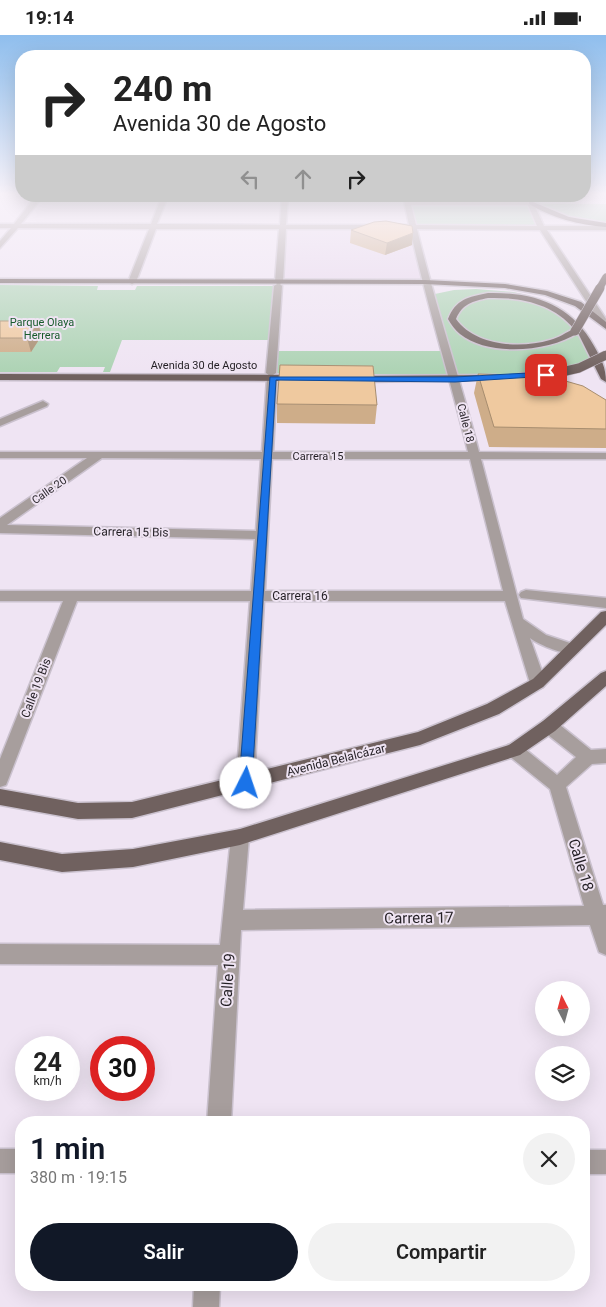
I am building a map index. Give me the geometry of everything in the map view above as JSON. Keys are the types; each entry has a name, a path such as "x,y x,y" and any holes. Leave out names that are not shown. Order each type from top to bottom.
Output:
{"main road":[{"path":"606,277 576,328 562,339 547,344 511,346 476,339 463,332 452,319 454,310 461,303 473,299 506,296 536,301 550,306 576,328 606,379"},
{"path":"0,281 278,284 426,282 505,286 547,293 578,304 606,324"},
{"path":"340,379 455,380 518,377 557,373 579,368 606,355"},
{"name":"Avenida 30 de Agosto","path":"0,377 272,376 311,379"},
{"path":"518,377 548,384"},
{"name":"Avenida Belalcázar","path":"0,797 78,811 132,810 420,738 494,709 538,683 606,616"},
{"path":"0,851 62,863 133,859 240,837 514,750 549,726 606,677"}],"street":[{"path":"132,282 143,254"},
{"path":"246,783 281,254"},
{"name":"Calle 18","path":"419,254 455,380 517,621 538,683"},
{"path":"560,254 606,324"},
{"path":"0,423 43,404"},
{"name":"Carrera 15","path":"0,455 606,456"},
{"name":"Calle 20","path":"0,524 98,456"},
{"name":"Carrera 15 Bis","path":"0,529 262,535"},
{"path":"526,595 606,603"},
{"name":"Carrera 16","path":"0,596 511,596"},
{"name":"Calle 19 Bis","path":"0,780 72,596"},
{"path":"517,621 541,639 571,649"},
{"path":"549,726 588,757 606,757"},
{"path":"514,750 557,785 588,757"},
{"name":"Calle 18","path":"557,785 602,915 606,945"},
{"name":"Calle 19","path":"219,1116 232,920 240,837"},
{"name":"Carrera 17","path":"232,920 602,915"},
{"path":"0,954 230,955"},
{"path":"0,1161 15,1161"},
{"path":"590,1162 606,1161"},
{"path":"206,1307 207,1291"}],"shaded area":[{"path":"282,254 418,254 425,282 279,282"}],"green space":[{"name":"Parque Olaya Herrera","path":"0,285 98,286 97,290 135,290 137,286 278,286 274,340 122,340 110,372 103,372 105,367 60,367 57,372 0,372"},
{"path":"476,289 527,295 570,319 595,361 557,373 454,375 271,373 273,351 445,351 430,295 454,290"}],"building":[{"path":"0,321 37,321 27,338 0,338"},
{"path":"280,365 373,366 377,405 277,404"},
{"path":"478,374 536,376 583,386 606,400 606,429 494,427"}],"route":[{"path":"246,783 272,378 455,380 546,375"}]}
